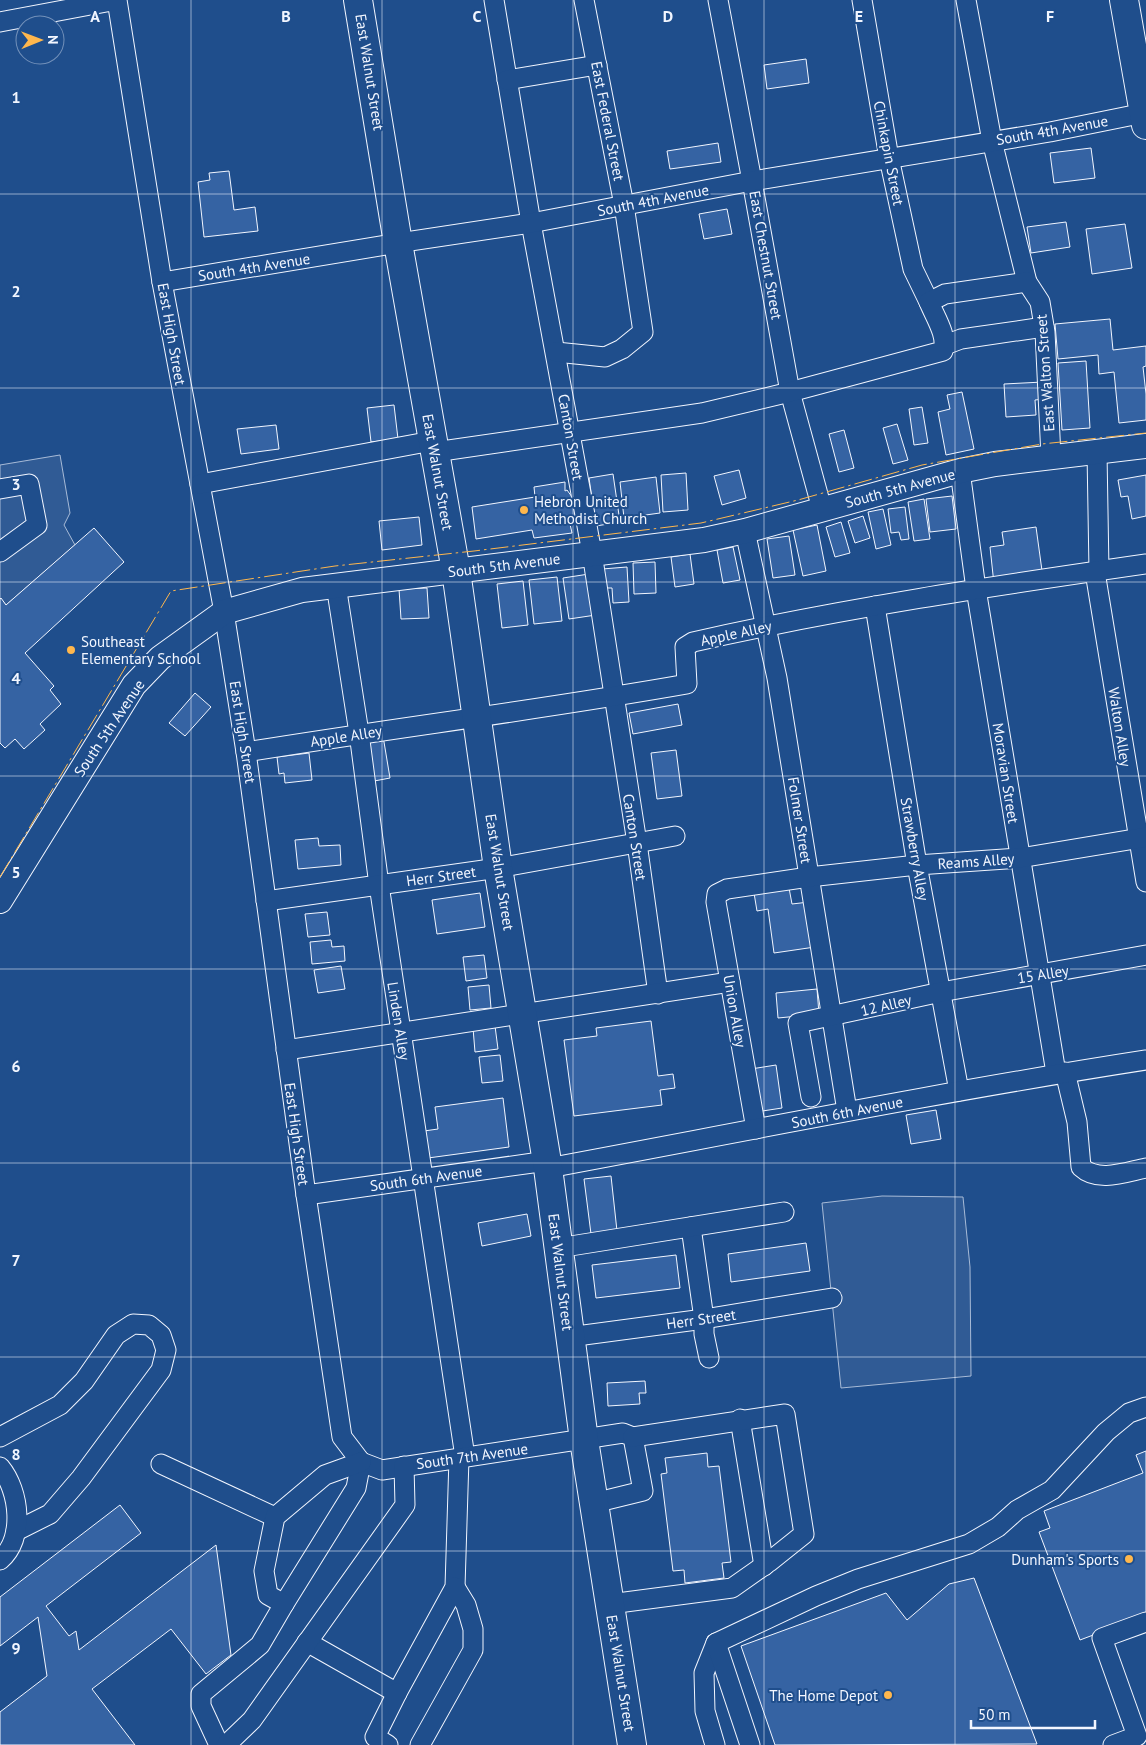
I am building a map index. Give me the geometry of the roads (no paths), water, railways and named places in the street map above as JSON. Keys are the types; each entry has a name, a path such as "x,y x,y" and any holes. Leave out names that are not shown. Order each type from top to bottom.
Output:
{"highway":[{"name":"East Walnut Street","path":"358,0 398,243 456,571 498,868 547,1164 584,1440 632,1745"},
{"path":"1124,0 1140,59 1145,119"}],"main road":[{"name":"South 5th Avenue","path":"0,901 134,685 160,658 224,612 302,590 704,540 745,531 960,471 995,464 1146,446"}],"street":[{"path":"0,22 117,0"},
{"name":"East High Street","path":"117,0 162,282 224,612 246,752 306,1195 342,1437 361,1462"},
{"name":"Canton Street","path":"494,0 531,223 592,553 637,843 658,994"},
{"name":"East Federal Street","path":"556,352 605,357 622,349 643,332 624,205 584,0"},
{"name":"East Chestnut Street","path":"718,0 790,392 822,509"},
{"name":"Chinkapin Street","path":"862,0 889,158 913,269 944,337 945,344"},
{"name":"East Walton Street","path":"966,0 992,141 1027,282 1040,302 1044,327 1050,457"},
{"path":"507,80 597,65"},
{"name":"South 4th Avenue","path":"162,282 531,223 752,181 889,158 1145,119"},
{"path":"928,302 945,294 1027,282"},
{"path":"200,484 434,446 570,432 702,413 790,392 942,351 945,344 961,339 1044,327"},
{"name":"Walton Alley","path":"1098,452 1097,572 1142,838 1146,882"},
{"name":"Moravian Street","path":"960,471 976,589 1020,858 1040,976 1061,1073"},
{"path":"0,489 29,484 37,525 0,552"},
{"name":"Folmer Street","path":"745,531 777,678 847,1111"},
{"name":"Apple Alley","path":"246,752 359,733 477,718 614,697 687,684 685,647 693,642 766,626 875,606 1146,564"},
{"name":"Linden Alley","path":"336,585 359,733 378,885 423,1178 462,1458 455,1587"},
{"name":"Strawberry Alley","path":"875,606 917,865 959,1091"},
{"name":"Herr Street","path":"266,901 498,868 675,836"},
{"name":"Reams Alley","path":"717,894 727,889 809,877 917,865 1020,858 1142,838"},
{"name":"Union Alley","path":"717,894 716,902 756,1128"},
{"name":"15 Alley","path":"941,992 1024,977 1040,976 1146,955"},
{"path":"286,1050 730,982"},
{"name":"12 Alley","path":"811,1097 798,1023 941,992"},
{"name":"South 6th Avenue","path":"306,1195 423,1178 547,1164 1061,1073 1146,1060"},
{"path":"1061,1073 1077,1122 1081,1167 1093,1175 1110,1175 1146,1168"},
{"path":"558,1248 784,1212"},
{"path":"691,1227 704,1319 704,1334 709,1358"},
{"name":"Herr Street","path":"569,1337 704,1319 832,1298"},
{"path":"0,1437 60,1406 84,1381 116,1335 133,1324 149,1325 161,1335 166,1350 160,1370 87,1471 50,1514 16,1531"},
{"path":"715,1745 705,1711 704,1673 716,1643 816,1596 858,1579 969,1544 998,1527 1018,1510 1052,1490 1106,1432 1129,1412 1146,1407"},
{"name":"South 7th Avenue","path":"361,1462 382,1470 623,1433 633,1437 740,1419 785,1414 804,1534 764,1566"},
{"path":"610,1604 732,1588 764,1566 740,1419"},
{"path":"594,1503 643,1491 633,1437"},
{"path":"284,1604 268,1595 264,1571 275,1517 325,1475 361,1462"},
{"path":"219,1745 201,1706 201,1694 260,1645 356,1488 361,1462"},
{"path":"160,1464 275,1517"},
{"path":"226,1745 252,1720 405,1505 404,1466"},
{"path":"0,1468 6,1474 16,1500 16,1531 4,1556 0,1560"},
{"path":"388,1745 375,1736 455,1587 466,1605 473,1629 473,1650 420,1745"},
{"path":"1113,1745 1139,1740 1102,1638 1146,1622"},
{"path":"307,1642 397,1693"},
{"path":"716,1643 750,1745"}],"place":[{"name":"Hebron United Methodist Church","path":"524,510"},
{"name":"Southeast Elementary School","path":"71,650"},
{"name":"Dunham's Sports","path":"1129,1559"},
{"name":"The Home Depot","path":"888,1695"}]}
